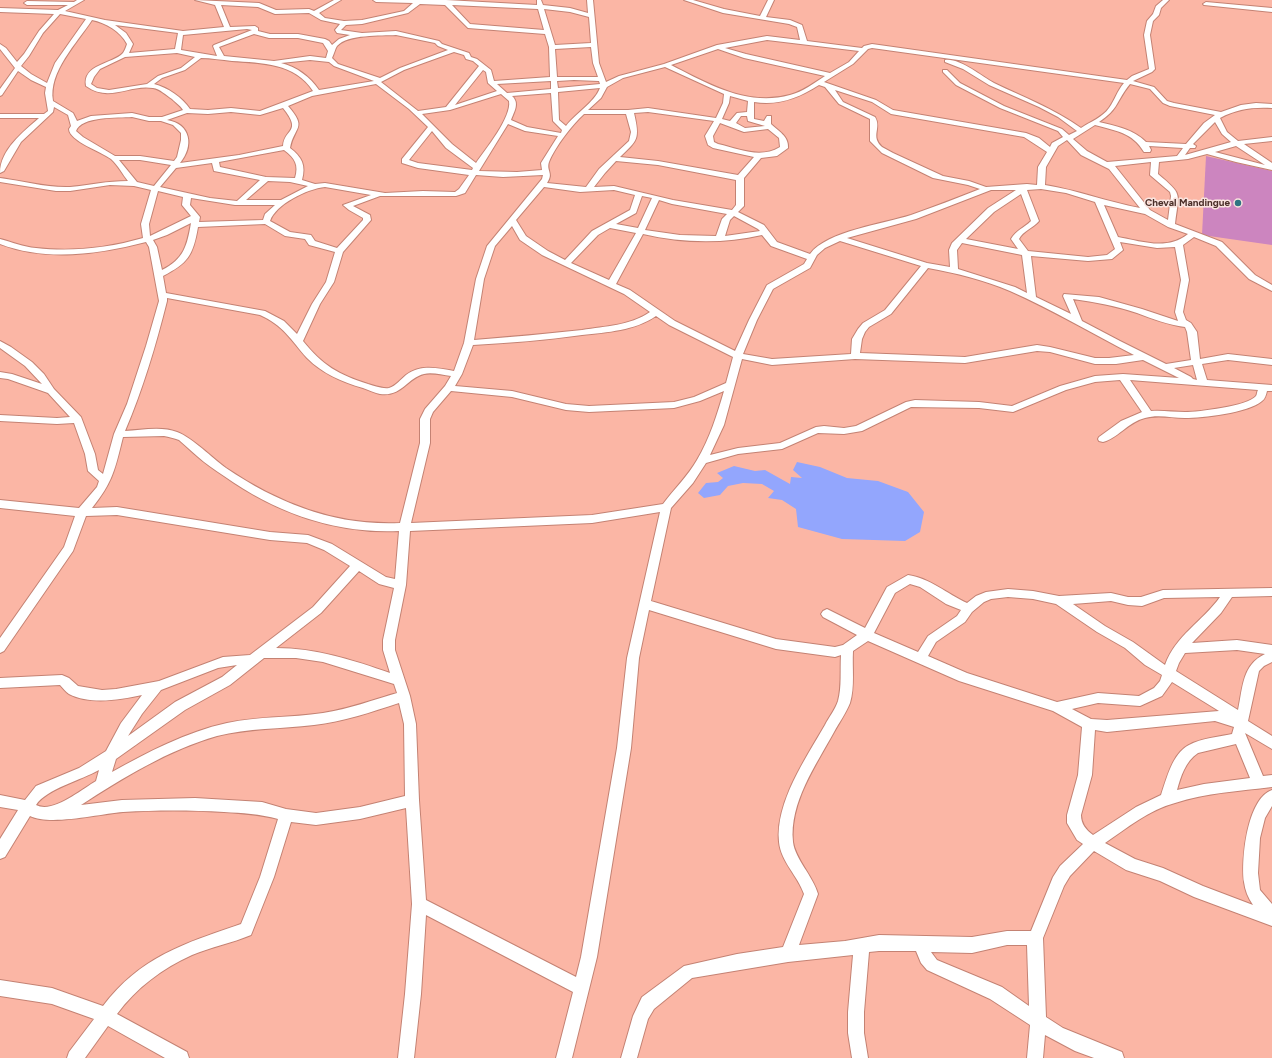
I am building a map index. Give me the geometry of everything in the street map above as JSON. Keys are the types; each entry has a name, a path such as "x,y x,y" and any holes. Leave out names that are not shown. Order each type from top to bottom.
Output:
{"street":[{"path":"198,0 259,5 275,12 309,11 315,12 323,19 344,23 362,22 406,12 420,1"},
{"path":"315,12 338,0"},
{"path":"376,0 432,1 541,7 570,10 592,16"},
{"path":"538,0 552,47 556,121 564,132"},
{"path":"406,1058 413,994 419,904 412,800 410,724 404,696 389,650 389,640 400,585 405,527 425,443 425,419 428,411 449,388 457,374 469,343 474,323 480,279 493,243 547,176 545,163 564,132 592,104 603,83 596,63 593,46 590,0"},
{"path":"687,0 723,11 790,22 800,26 804,42"},
{"path":"762,18 771,0"},
{"path":"1041,187 1042,167 1058,142 1081,131 1110,112 1120,92 1128,82 1134,77 1147,73 1152,69 1147,35 1150,21 1156,15 1158,7 1166,0"},
{"path":"18,10 28,1 74,3 84,1"},
{"path":"149,86 159,77 184,68 203,55 225,29 227,24 217,2"},
{"path":"446,2 468,26 548,32"},
{"path":"0,94 13,73 16,65 27,55 41,32 59,12 74,3"},
{"path":"1206,4 1272,10"},
{"path":"0,10 59,12 87,15 106,22 151,27 181,33 252,27 255,28 255,31 253,32"},
{"path":"0,171 18,141 51,111 51,103 48,93 49,86 52,82 58,63 81,32 87,15"},
{"path":"106,22 128,38 130,44 125,55"},
{"path":"215,161 217,169 224,171 266,179 298,182 313,186 325,185 382,194 456,194 462,191 474,170 507,121 514,107 512,100 491,83 489,71 468,58 465,53 440,46 437,42 402,34 362,35 339,32 338,30 344,23"},
{"path":"221,57 216,46 224,41 253,32 262,33 268,36 298,36 325,41 328,42 331,50"},
{"path":"178,51 181,33"},
{"path":"331,60 331,50 337,41 362,35"},
{"path":"417,113 448,109 504,94 554,90 603,83 666,65 717,47 750,40 767,38 863,50"},
{"path":"0,46 16,65 38,82 49,86"},
{"path":"552,47 593,46"},
{"path":"891,112 873,118 841,103 821,80 850,63 866,47 872,46 1128,82 1152,88 1165,102 1172,105 1219,115"},
{"path":"717,47 758,60 794,66 829,75"},
{"path":"134,184 114,158 80,139 72,132 72,129 92,118 120,115 138,116 149,119 163,119 171,115 187,111 208,112 231,110 260,113 284,105 302,96 378,81 402,69 453,50"},
{"path":"187,111 185,105 166,91 149,86 113,91 99,90 88,85 90,76 102,65 125,55 150,52 178,51 221,57 272,61 310,58 331,60 336,65 378,81 417,113 448,146 474,170"},
{"path":"925,54 965,68 991,84 1060,116 1081,131"},
{"path":"3,60 16,65"},
{"path":"272,61 300,74 309,81 317,92"},
{"path":"666,65 720,91 751,99 768,101 793,96 823,84 874,101 891,112 1026,135 1036,140 1052,152"},
{"path":"448,109 483,66"},
{"path":"945,71 958,84 1002,107 1060,130 1084,153 1107,164 1117,173 1147,212"},
{"path":"491,83 553,79 603,83"},
{"path":"727,93 726,103 709,136 711,143 716,146 759,156 774,154 784,148 785,145 781,134 768,123 750,120 749,114 751,99"},
{"path":"51,103 71,114 76,126"},
{"path":"284,105 295,121 294,133 288,139 287,147 285,148"},
{"path":"1179,158 1205,124 1219,115 1238,108 1251,106 1272,106"},
{"path":"583,112 628,112 648,110 718,120 732,124 744,130 768,123"},
{"path":"588,190 602,171 634,138 631,114 628,112"},
{"path":"732,124 739,114 749,114"},
{"path":"1219,115 1224,133 1272,167"},
{"path":"0,116 45,116"},
{"path":"873,118 875,122 872,140 875,144 897,158 921,168 934,176 971,183 985,189"},
{"path":"0,648 70,548 82,512 106,480 119,434 132,404 151,346 163,301 159,286 159,275 153,247 146,236 145,224 155,189 175,165 183,152 184,133 176,123 164,121 163,119"},
{"path":"507,121 525,129 564,132"},
{"path":"1094,123 1128,133 1137,137 1145,144 1153,160 1154,175 1173,191 1175,196 1171,225"},
{"path":"432,128 405,161 509,176 547,172"},
{"path":"1107,164 1179,158 1209,152 1237,143 1271,140"},
{"path":"1145,144 1222,147"},
{"path":"114,158 140,158 175,165 215,161 285,148 293,154 300,163 302,169 298,182"},
{"path":"1209,152 1236,160 1272,167"},
{"path":"720,238 726,219 740,206 740,178 759,156"},
{"path":"615,159 658,163 740,178"},
{"path":"240,202 266,179"},
{"path":"0,180 56,189 70,189 110,183 134,184 210,200 284,202"},
{"path":"541,184 588,190 608,188 656,197 672,202 732,212 761,227 766,232 768,239 774,244 812,258"},
{"path":"266,222 266,218 284,202 313,186"},
{"path":"566,1057 591,949 624,748 634,658 666,507 689,480 702,461 719,425 738,356 753,320 770,287 787,276 799,272 807,266 822,246 838,238 913,217 985,189 997,187 1041,187 1067,191 1099,202 1147,212 1171,225 1219,244 1252,277 1272,288"},
{"path":"954,270 953,250 955,245 992,210 1025,187"},
{"path":"1025,187 1035,221 1028,228 1018,233 1015,237 1017,243 1026,253 1032,298"},
{"path":"298,341 316,304 330,282 339,252 367,220 367,217 347,205 382,194"},
{"path":"566,264 595,232 633,211 639,194"},
{"path":"159,275 174,268 181,262 186,254 195,221 186,205 187,196"},
{"path":"611,284 641,231 656,197"},
{"path":"960,240 1026,253 1100,259 1109,257 1119,250 1099,202"},
{"path":"512,220 523,238 529,243 566,264 627,292 655,312 693,334 738,356 772,362 855,356 965,360 1037,348 1048,348 1082,359 1100,362 1144,357"},
{"path":"1,242 14,247 34,251 116,248 148,239 195,221 266,222 288,234 308,237 312,243 339,252"},
{"path":"608,225 676,237 745,237 766,232"},
{"path":"1115,239 1154,245 1179,244 1193,234"},
{"path":"838,238 926,265 954,270 1012,289 1192,381"},
{"path":"1179,244 1185,280 1178,312 1182,321 1188,325 1192,332 1196,361 1203,382"},
{"path":"855,356 857,339 861,330 866,325 888,312 926,265"},
{"path":"161,294 266,315 279,321 326,370 381,391 395,391 412,375 421,371 457,374"},
{"path":"1079,322 1067,296 1099,300 1171,323 1188,325"},
{"path":"469,343 547,336 627,326 643,321 655,312"},
{"path":"0,344 18,355 38,372 46,381 51,391 78,419 90,454 93,471 101,478 106,480"},
{"path":"1165,366 1228,357 1272,362"},
{"path":"0,375 9,376 51,391"},
{"path":"702,461 738,451 782,446 816,430 824,429 844,431 858,429 909,404 979,404 1013,409 1063,388 1095,379 1124,376 1268,387"},
{"path":"1124,376 1148,414"},
{"path":"449,388 512,394 566,408 589,409 681,404 698,399 729,385"},
{"path":"1103,439 1120,426 1148,414 1187,416 1248,404 1257,400 1268,387"},
{"path":"0,418 57,421 78,419"},
{"path":"119,434 164,433 177,436 213,464 248,488 272,501 297,513 354,526 380,528 592,519 666,507"},
{"path":"0,504 68,512 117,511 270,536 308,539 328,546 383,581 400,585"},
{"path":"0,852 36,794 84,772 110,756 180,706 226,681 256,656 317,610 358,565"},
{"path":"646,604 757,639 787,646 835,652 847,650 866,635 892,590 908,579 918,581 937,590 948,599 968,609"},
{"path":"921,658 932,639 960,619 968,609 980,599 990,595 1008,593 1033,595 1059,600 1111,597 1128,601 1142,602 1163,594 1272,592"},
{"path":"1057,707 1098,698 1140,701 1162,690 1172,661 1188,638 1218,610 1229,593"},
{"path":"1059,600 1272,743"},
{"path":"827,614 866,635 974,681 1057,707 1089,724 1106,726 1215,716 1242,722"},
{"path":"1181,648 1237,645 1272,650"},
{"path":"788,954 811,894 810,889 790,856 786,844 785,826 789,808 804,775 844,700 847,650"},
{"path":"0,683 62,680 72,689 77,691 102,695 119,694 158,686 183,678 222,661 256,656 296,653 323,657 362,668 399,681"},
{"path":"1035,1058 1038,1021 1035,938 1058,882 1065,872 1093,843 1134,815 1167,798 1204,790 1265,782 1238,733 1242,722 1253,671 1259,663 1272,656"},
{"path":"102,785 110,756 136,711 158,686"},
{"path":"57,812 156,754 184,742 218,731 248,725 314,720 404,696"},
{"path":"1089,724 1085,775 1074,815 1074,823 1082,835 1131,865 1163,875 1199,892 1272,919"},
{"path":"1167,798 1175,776 1186,754 1190,750 1240,738"},
{"path":"1272,796 1260,812 1250,865 1250,880 1253,891 1259,901 1272,914"},
{"path":"0,802 12,802 38,813 122,806 195,804 262,808 286,815 316,819 360,813 412,800"},
{"path":"75,1058 120,997 137,981 153,969 189,949 246,930 267,878 286,815"},
{"path":"419,904 582,988"},
{"path":"630,1058 641,1016 648,1002 682,976 701,968 788,954 845,949 879,943 972,945 1007,938 1035,938"},
{"path":"921,943 926,958 932,965 996,993 1057,1034 1116,1058"},
{"path":"860,1058 856,1018 862,945"},
{"path":"0,988 52,996 80,1004 106,1016 181,1058"}],"shaded area":[{"name":"Cheval Mandingue","path":"1206,156 1272,171 1272,245 1202,235"}],"water":[{"path":"797,462 820,467 847,478 878,481 908,492 924,512 920,532 905,541 842,539 798,527 796,509 782,500 768,498 774,491 762,484 743,483 728,486 720,495 704,498 698,493 706,483 718,482 723,478 717,473 734,466 755,471 765,470 790,484 791,477 802,478 793,470"}],"place":[{"name":"Cheval Mandingue","path":"1238,203"}]}
